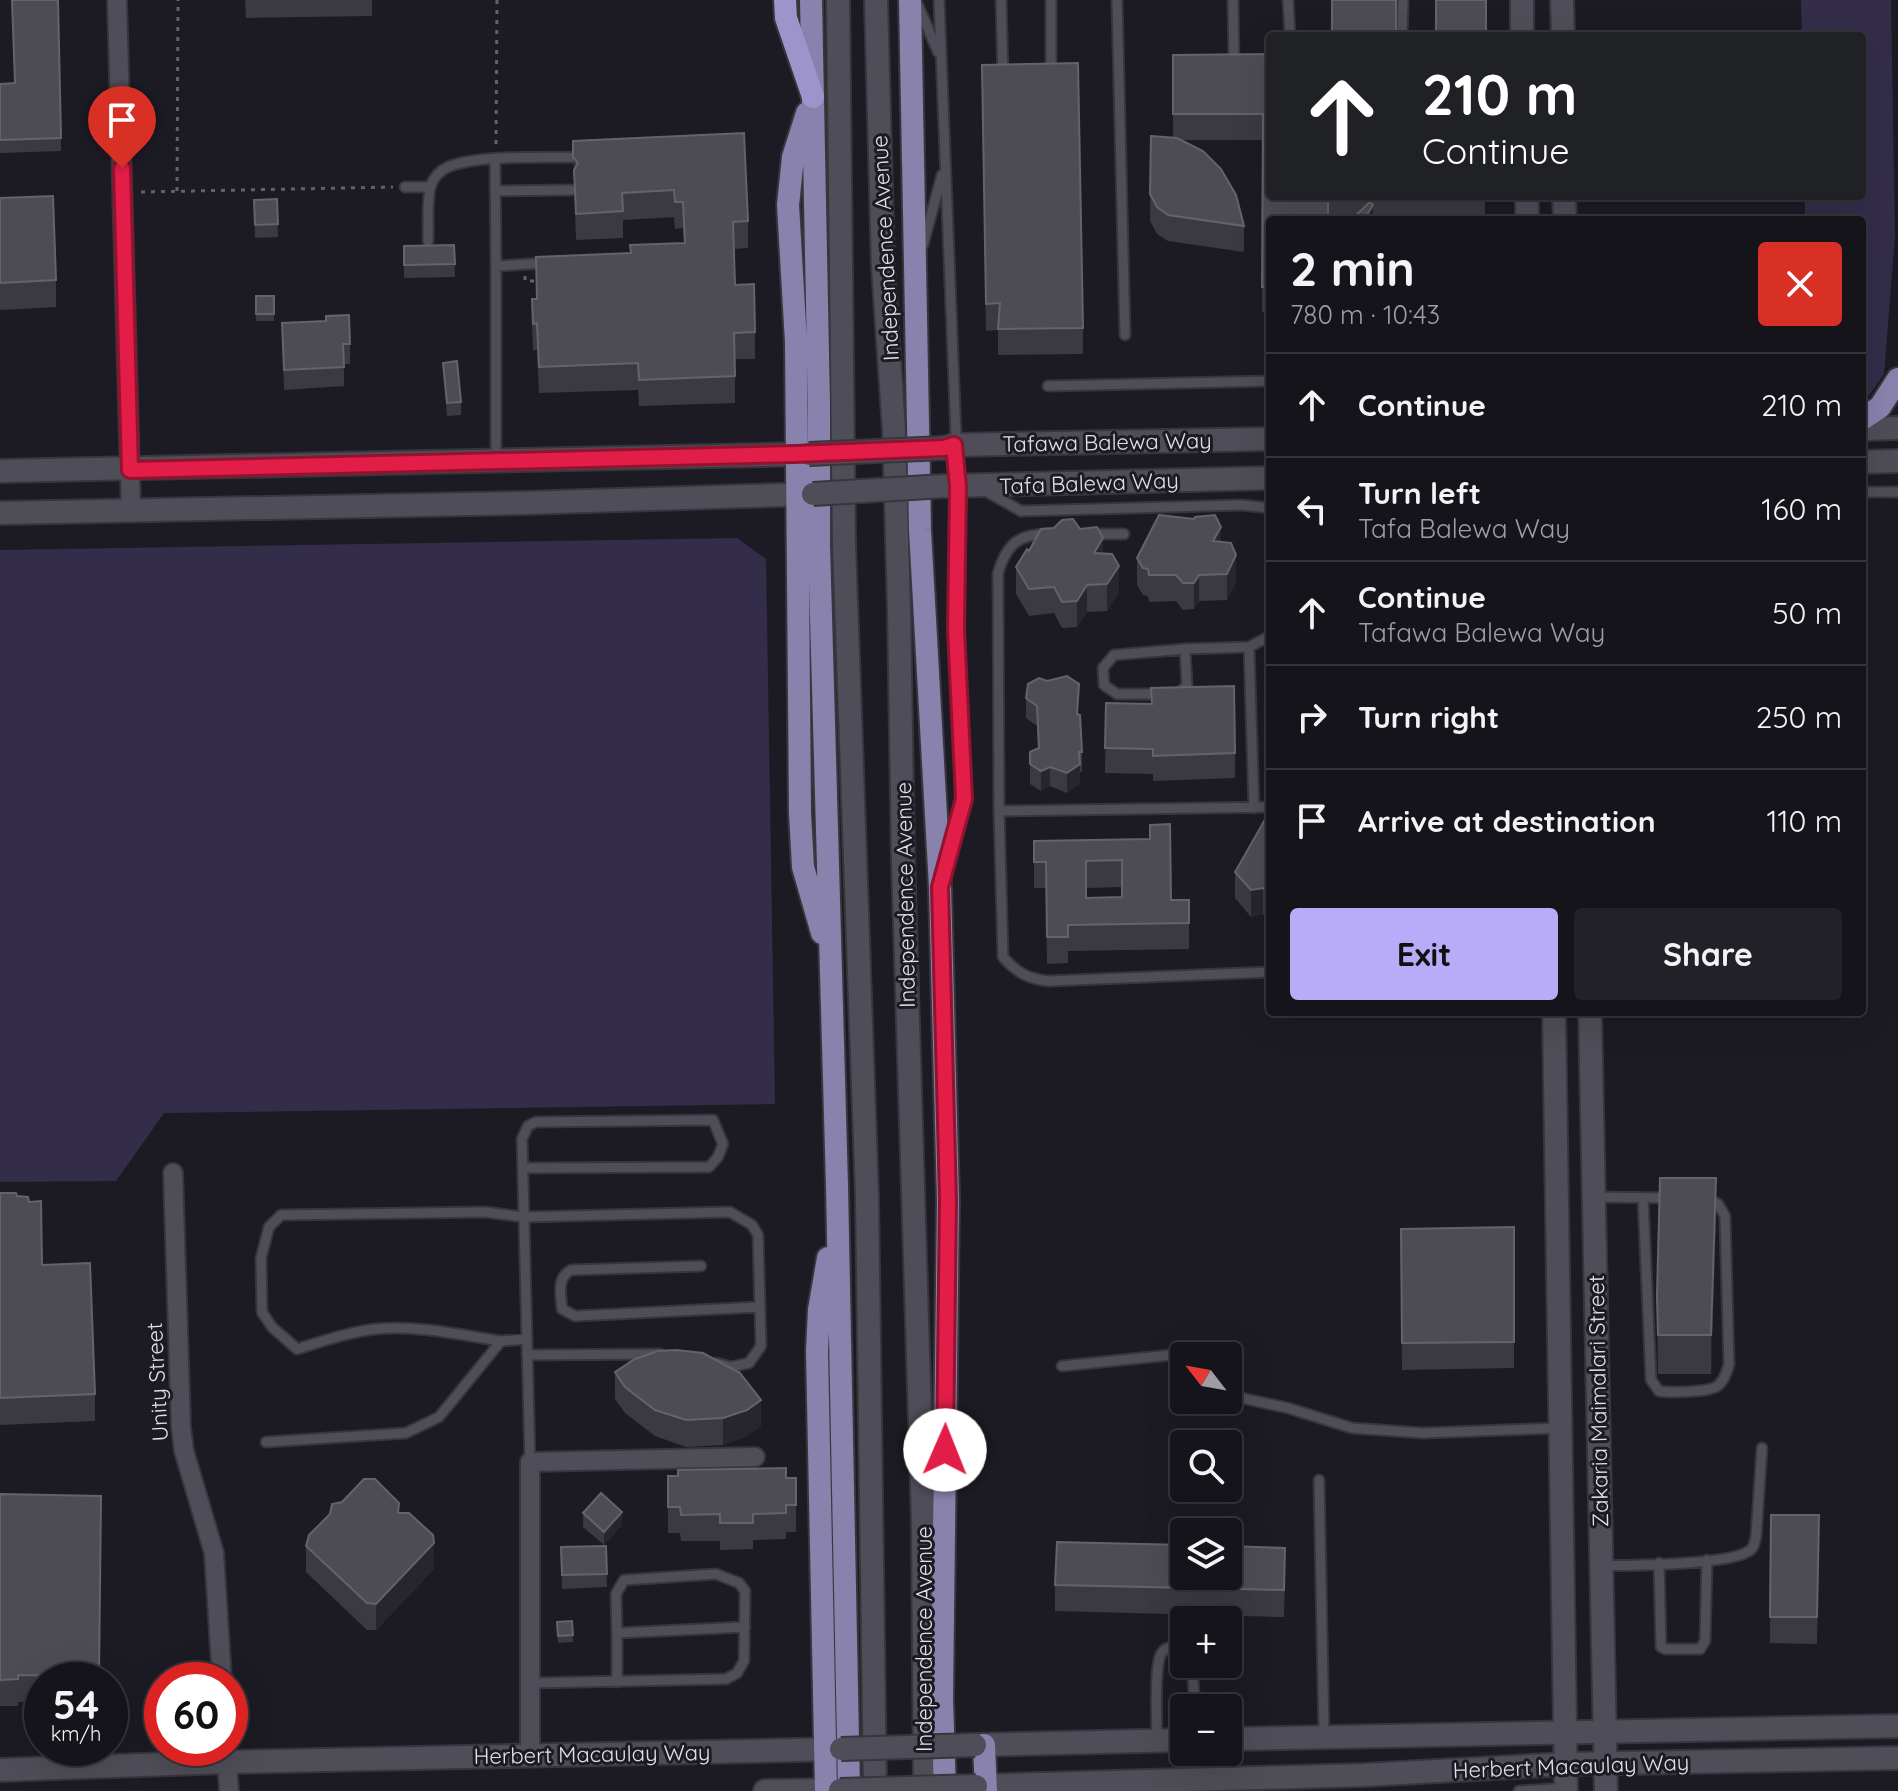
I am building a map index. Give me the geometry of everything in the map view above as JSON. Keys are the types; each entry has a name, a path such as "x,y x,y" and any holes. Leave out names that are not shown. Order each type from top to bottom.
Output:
{"highway":[{"path":"785,0 786,18 813,97"}],"main road":[{"path":"811,0 827,868 837,1186 849,1791"},
{"name":"Independence Avenue","path":"838,0 844,545 867,1196 875,1791"},
{"name":"Independence Avenue","path":"876,0 883,266 894,430 904,782 903,859 923,1520 925,1791"},
{"name":"Independence Avenue","path":"913,0 920,530 940,887 948,1200 942,1699 945,1791"},
{"path":"1522,0 1522,32"},
{"path":"1562,0 1563,32"},
{"path":"813,97 793,157 788,205 804,494 803,867 814,911 829,949"},
{"path":"1866,416 1880,407 1898,379"},
{"path":"1866,429 1898,428"},
{"name":"Tafawa Balewa Way","path":"949,447 1266,439"},
{"path":"0,471 802,454 949,447"},
{"path":"1866,462 1898,461"},
{"name":"Tafa Balewa Way","path":"0,513 804,494 960,486 1266,478"},
{"name":"Zakaria Maimalari Street","path":"1554,1016 1566,1790"},
{"name":"Zakaria Maimalari Street","path":"1590,1016 1606,1791"},
{"path":"1556,1103 1592,1100"},
{"path":"826,1790 833,1749 817,1351 819,1310 837,1214"},
{"name":"Herbert Macaulay Way","path":"1242,1739 1898,1726"},
{"name":"Herbert Macaulay Way","path":"248,1755 530,1755 1170,1740"},
{"path":"980,1745 992,1788"},
{"name":"Herbert Macaulay Way","path":"765,1791 992,1788 1364,1775 1566,1764 1898,1758"},
{"name":"Herbert Macaulay Way","path":"0,1770 144,1760"}],"street":[{"path":"117,0 131,511"},
{"name":"Unity Street","path":"173,1173 181,1428 184,1451 214,1553 221,1662"},
{"path":"530,1755 530,1462 755,1457"},
{"path":"227,1766 229,1791"}],"lane":[{"path":"913,0 940,55"},
{"path":"939,0 949,447 960,486 956,629 964,799 940,887"},
{"path":"1001,0 1003,82"},
{"path":"1051,0 1051,71"},
{"path":"1117,0 1125,335"},
{"path":"1233,0 1234,66"},
{"path":"1288,0 1290,32"},
{"path":"1402,32 1403,0"},
{"path":"428,241 430,187 445,168 495,160 601,157"},
{"path":"495,160 496,460"},
{"path":"915,272 944,166"},
{"path":"405,187 430,187"},
{"path":"495,191 571,190"},
{"path":"496,266 553,263"},
{"path":"1048,386 1266,381"},
{"path":"960,486 1021,511 1242,505 1266,508"},
{"path":"1866,492 1898,492"},
{"path":"1061,534 1036,534 1015,541 1004,554 998,573 1003,957 1015,971 1032,979 1049,981 1266,972"},
{"path":"1073,534 1124,534"},
{"path":"1185,649 1187,685 1178,694 1117,694 1104,685 1103,668 1114,655 1185,649 1249,647 1266,638"},
{"path":"1249,647 1254,808"},
{"path":"999,811 1266,807"},
{"path":"523,1168 709,1167 718,1157 723,1144 713,1120 536,1122 528,1126 522,1139 530,1462"},
{"path":"1594,1197 1705,1198 1718,1204 1725,1216 1729,1365 1724,1380 1715,1388 1669,1393 1659,1391 1651,1380 1643,1198"},
{"path":"527,1339 501,1341 422,1329 377,1329 336,1336 297,1349 272,1327 262,1312 261,1258 269,1227 281,1215 485,1212 524,1217 730,1212 752,1225 758,1235 761,1346 749,1363 731,1367 708,1359"},
{"path":"701,1266 571,1270 564,1274 560,1284 562,1309 575,1316 759,1307"},
{"path":"266,1442 406,1433 439,1417 501,1341"},
{"path":"527,1355 668,1354"},
{"path":"1062,1366 1170,1355"},
{"path":"1242,1398 1288,1408 1352,1428 1423,1433 1561,1428"},
{"path":"1601,1566 1707,1560 1746,1554 1753,1548 1762,1448"},
{"path":"1319,1480 1324,1736"},
{"path":"1659,1563 1661,1647 1700,1649 1705,1641 1707,1560"},
{"path":"530,1683 617,1682 726,1679 737,1673 744,1661 745,1591 739,1583 716,1574 624,1580 616,1594 617,1682"},
{"path":"617,1633 745,1627"},
{"path":"1157,1740 1158,1672 1161,1655 1170,1647"},
{"path":"1519,1791 1566,1790"}],"path":[{"path":"177,191 178,0"},
{"path":"495,160 497,0"},
{"path":"122,192 405,187"},
{"path":"525,264 525,281 539,281"}],"shaded area":[{"path":"1801,0 1891,0 1895,237 1884,374 1866,399 1866,216 1805,216 1805,200 1866,200 1866,32 1802,32"},
{"path":"737,538 766,559 775,1104 164,1113 116,1181 0,1182 0,550"}],"building":[{"path":"12,0 58,0 61,138 0,140 0,84 15,83"},
{"path":"1332,0 1396,0 1396,32 1332,32"},
{"path":"1436,0 1486,0 1486,32 1436,32"},
{"path":"1266,54 1266,200 1328,200 1328,216 1266,216 1266,287 1262,287 1263,114 1173,114 1173,55"},
{"path":"1078,63 1083,328 998,329 1000,303 986,304 982,65"},
{"path":"744,133 748,221 733,222 735,285 754,284 755,332 734,333 735,376 639,380 638,363 539,367 537,323 533,324 532,299 537,299 536,257 631,253 630,245 685,243 683,202 675,202 674,190 622,193 623,211 576,214 574,170 578,163 573,157 573,141"},
{"path":"1151,136 1177,138 1203,151 1221,169 1236,195 1244,226 1168,215 1157,207 1150,194"},
{"path":"53,196 56,280 0,283 0,198"},
{"path":"277,199 278,224 255,225 254,200"},
{"path":"1370,202 1373,205 1366,216 1355,216"},
{"path":"454,245 455,264 404,265 404,246"},
{"path":"256,296 274,296 274,314 256,314"},
{"path":"349,315 350,344 343,344 344,367 284,370 282,323 326,321 326,316"},
{"path":"457,361 461,402 447,403 443,363"},
{"path":"1159,515 1194,519 1215,515 1221,527 1213,541 1231,543 1236,555 1227,574 1199,575 1194,583 1183,583 1176,575 1149,575 1148,569 1143,568 1137,558"},
{"path":"1073,519 1080,529 1097,527 1103,538 1094,553 1112,554 1119,566 1107,584 1087,585 1077,601 1062,602 1054,587 1029,589 1016,567 1041,529 1054,528 1062,520"},
{"path":"1067,676 1079,684 1080,764 1067,773 1050,767 1041,771 1030,764 1030,752 1039,748 1037,706 1026,698 1028,684 1039,678 1047,681"},
{"path":"1234,686 1235,753 1153,756 1153,749 1105,748 1106,703 1152,704 1151,688"},
{"path":"1266,818 1266,891 1263,888 1251,890 1235,872"},
{"path":"1170,824 1171,900 1189,900 1189,923 1068,925 1068,937 1047,937 1046,862 1034,862 1034,841 1150,839 1150,825","holes":["1122,860 1122,897 1086,898 1086,861"]},
{"path":"1660,1178 1716,1178 1711,1335 1658,1335"},
{"path":"0,1193 16,1193 17,1196 28,1197 29,1202 41,1201 42,1265 90,1263 95,1394 0,1398"},
{"path":"1514,1227 1514,1342 1402,1343 1401,1229"},
{"path":"658,1351 703,1353 740,1373 761,1400 747,1410 723,1418 686,1420 655,1410 625,1387 615,1372 635,1359"},
{"path":"786,1468 786,1478 796,1478 796,1505 786,1505 786,1513 753,1514 753,1523 720,1523 720,1514 681,1515 680,1507 668,1507 668,1476 678,1476 678,1470"},
{"path":"364,1479 375,1479 399,1503 398,1513 409,1513 433,1535 434,1543 376,1604 367,1603 306,1546 309,1535 330,1514 332,1504 342,1502"},
{"path":"601,1493 622,1512 604,1532 583,1513"},
{"path":"0,1494 101,1496 99,1662 24,1662 24,1675 18,1675 18,1679 0,1680"},
{"path":"1771,1515 1819,1515 1817,1617 1770,1617"},
{"path":"1057,1542 1170,1545 1170,1588 1055,1585"},
{"path":"606,1546 607,1574 562,1575 561,1547"},
{"path":"1242,1546 1285,1548 1284,1590 1242,1589"},
{"path":"572,1621 573,1635 558,1636 557,1622"}],"route":[{"path":"122,168 130,470 809,454 954,445 958,487 956,629 964,799 940,887 948,1200 945,1450"}]}
